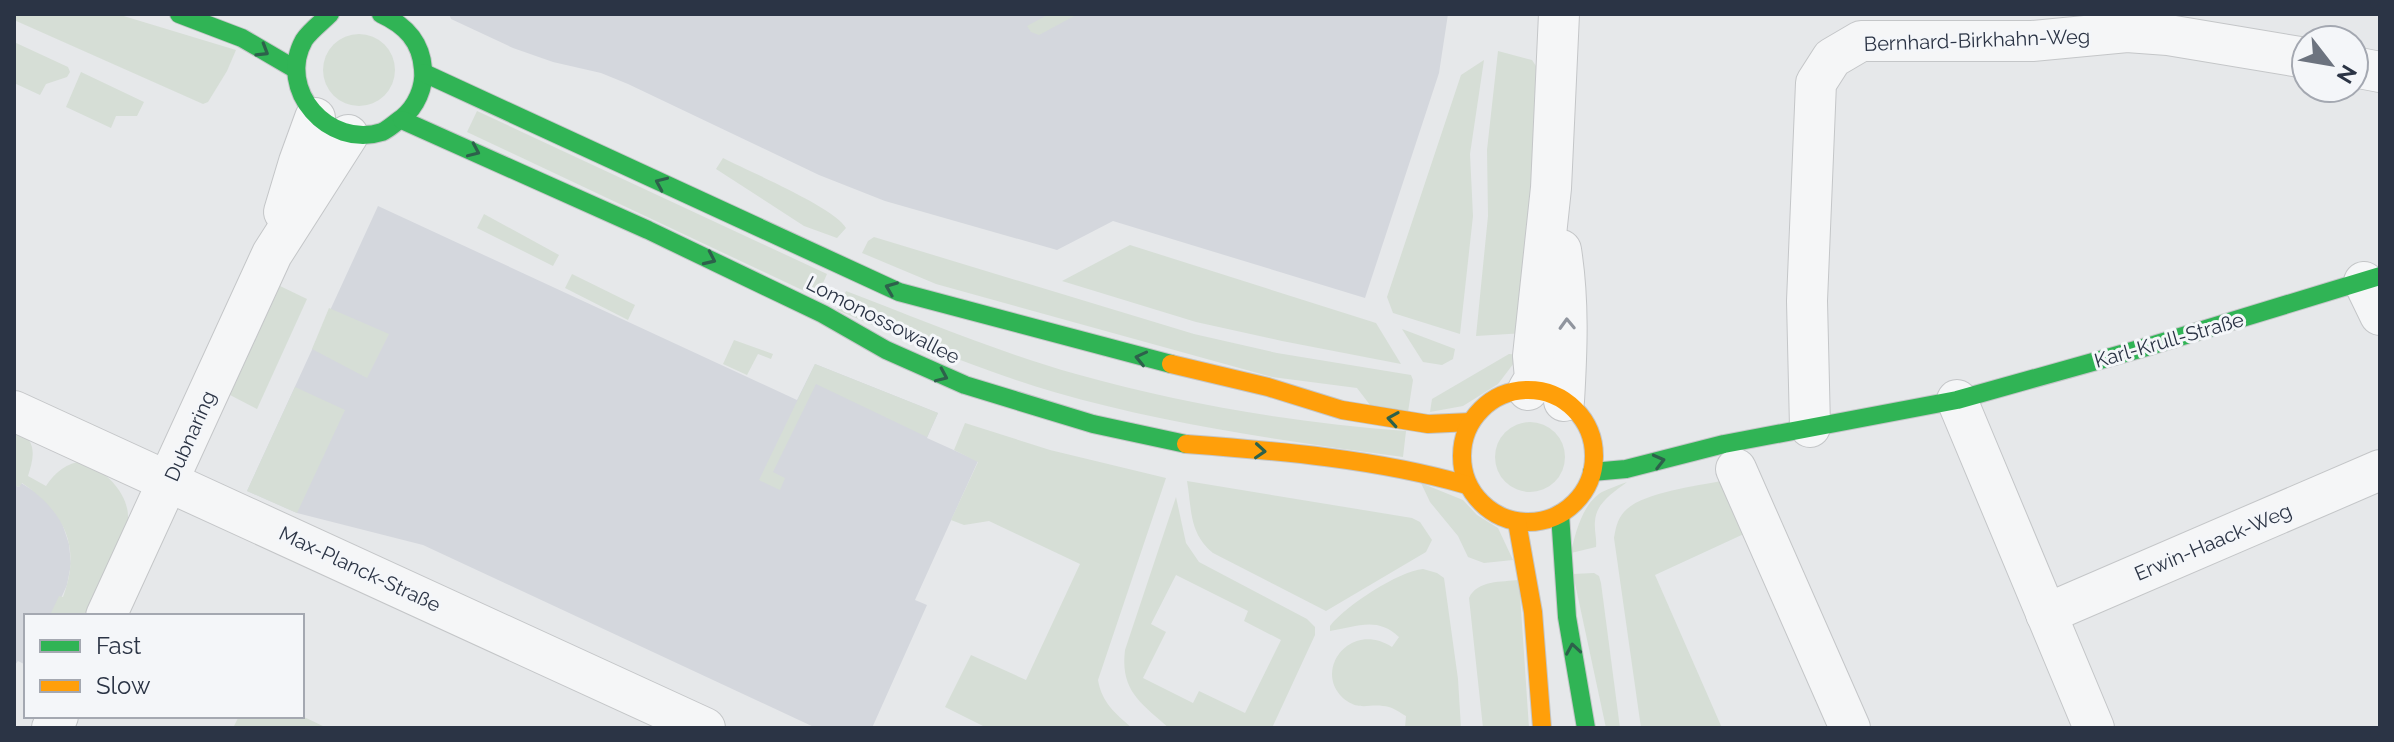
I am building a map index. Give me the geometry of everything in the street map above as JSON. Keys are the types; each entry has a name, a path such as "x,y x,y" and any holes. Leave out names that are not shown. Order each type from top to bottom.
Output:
{"street":[{"path":"179,14 242,38 295,69"},
{"path":"1546,396 1535,378 1533,356 1551,188 1559,14"},
{"path":"299,15 323,19"},
{"path":"323,19 302,44 295,69 300,96 332,126 367,135 386,130 402,120 414,106 421,90 424,73 421,53 413,35 396,17"},
{"name":"Bernhard-Birkhahn-Weg","path":"1810,427 1807,301 1816,83 1832,58 1861,41 2032,41 2127,32 2168,35 2290,55"},
{"name":"Lomonossowallee","path":"424,73 899,292 985,313 1113,351 1268,387 1342,410 1428,424 1471,422"},
{"name":"Lomonossowallee","path":"402,120 673,242 815,310 886,350 965,385 1093,424 1182,444 1260,450 1422,472 1467,485 1488,509 1517,522"},
{"name":"Dubnaring","path":"107,614 272,254 299,162 332,126"},
{"name":"Karl-Krull-Straße","path":"1592,472 1730,456 1810,427 1957,400 2150,346 2375,291"},
{"path":"1467,485 1461,453 1464,437 1471,422 1486,405 1506,394 1546,396 1576,410 1598,438 1592,472 1580,496 1560,514 1539,522 1517,522 1533,612 1542,728"},
{"path":"1957,400 2094,728"},
{"name":"Max-Planck-Straße","path":"14,411 705,728"},
{"name":"Karl-Krull-Straße","path":"1663,440 1730,456"},
{"path":"1730,456 1850,728"},
{"name":"Erwin-Haack-Weg","path":"2046,614 2380,470"},
{"path":"1560,514 1567,617 1586,728"}],"shaded area":[{"path":"14,14 117,14 236,50 227,71 208,102 203,104 14,20"},
{"path":"449,14 1448,14 1439,73 1365,298 1113,221 1057,250 885,201 819,175 628,84 601,73 553,62 513,48 451,19"},
{"path":"1049,14 1078,14 1039,35 1031,32 1027,26"},
{"path":"359,34 379,40 389,50 395,70 389,90 379,100 359,106 339,100 329,90 323,70 329,50 339,40"},
{"path":"14,42 68,67 70,72 67,77 46,84 40,95 14,83"},
{"path":"1498,51 1532,60 1536,66 1525,333 1476,336 1488,216 1487,150"},
{"path":"1484,60 1470,154 1473,216 1460,334 1393,313 1387,297 1461,75"},
{"path":"81,72 144,102 137,116 116,116 111,128 66,107"},
{"path":"477,111 827,274 817,297 467,132"},
{"path":"723,158 809,200 846,228 837,238 804,226 716,169"},
{"path":"378,206 797,400 815,364 938,413 927,438 978,461 915,600 927,605 872,728 816,728 423,545 297,513 247,491"},
{"path":"484,214 559,255 553,266 477,228"},
{"path":"874,237 1194,334 1277,353 1411,375 1408,412 1370,405 1357,388 1272,377 936,284 862,253"},
{"path":"1130,245 1376,323 1401,364 1196,322 1062,281"},
{"path":"572,274 635,305 628,320 565,288"},
{"path":"280,286 307,299 257,409 230,395"},
{"path":"846,291 1018,356 1116,385 1240,411 1406,431 1403,457 1184,423 1054,392 972,364 837,310"},
{"path":"329,308 389,334 367,378 312,349"},
{"path":"1402,329 1455,349 1453,359 1442,365 1423,362"},
{"path":"734,340 773,354 771,359 758,354 747,375 723,364"},
{"path":"1509,354 1520,355 1498,384 1463,406 1430,412 1432,399"},
{"path":"815,364 938,413 927,437 816,384 773,472 785,478 780,490 759,480"},
{"path":"295,387 345,410 297,513 247,491"},
{"path":"1530,422 1549,428 1559,438 1565,457 1559,476 1549,486 1530,492 1511,486 1501,476 1495,457 1501,438 1511,428"},
{"path":"965,423 1050,450 1166,478 1098,680 1106,701 1132,728 987,728 945,707 971,655 1026,680 1080,564 989,521 964,525 951,520 978,462 954,450"},
{"path":"14,428 27,437 32,448 28,476 46,486 62,469 83,461 107,476 120,491 127,509 126,527 85,614 51,613 59,596 63,597 71,562 65,532 58,518 37,494 22,483 19,487 14,485"},
{"path":"1187,481 1412,518 1420,522 1432,540 1426,552 1326,611 1213,553 1196,529"},
{"path":"1721,481 1746,533 1655,575 1722,728 1641,728 1614,538 1617,526 1627,509 1646,498"},
{"path":"1627,482 1598,509 1596,547 1571,553 1590,503 1602,492"},
{"path":"21,483 42,496 61,520 69,544 71,564 67,585 54,614 24,614 24,664 18,661 14,666 14,485 19,487"},
{"path":"1421,483 1463,500 1477,515 1498,528 1513,560 1484,563 1468,557 1458,536 1430,502"},
{"path":"1176,497 1186,543 1199,562 1307,619 1315,627 1315,635 1272,728 1169,728 1141,703 1129,686 1124,664 1125,650","holes":["1176,575 1248,611 1244,621 1281,640 1245,713 1199,691 1193,703 1143,678 1166,632 1151,624"]},
{"path":"1423,569 1444,578 1458,679 1461,728 1405,728 1406,716 1392,708 1360,706 1347,701 1337,690 1332,677 1340,653 1349,645 1362,640 1376,640 1392,647 1399,637 1374,625 1330,631 1330,626 1347,609 1373,591 1400,576"},
{"path":"1594,573 1601,583 1620,728 1606,728 1573,574"},
{"path":"1519,580 1529,728 1483,728 1469,598 1484,585"},
{"path":"304,717 327,728 233,728 238,718"}],"traffic: fast":[{"path":"179,14 242,38 295,69"},
{"path":"330,14 304,40 297,59 297,78 302,96 327,124 344,132 362,135 382,132 402,118 415,102 423,83 422,59 415,42 397,23 381,14"},
{"path":"424,73 899,292 1171,364"},
{"path":"402,120 648,230 823,314 886,350 965,385 1093,424 1186,444"},
{"path":"1592,472 1626,469 1724,444 1957,400 2150,346 2380,276"},
{"path":"1560,514 1567,617 1586,728"}],"traffic: slow":[{"path":"1171,364 1268,387 1342,410 1428,424 1471,422"},
{"path":"1528,390 1553,395 1575,409 1589,431 1594,456 1589,481 1575,503 1553,517 1528,522 1503,517 1481,503 1467,481 1462,456 1467,431 1481,409 1503,395 1528,390"},
{"path":"1186,444 1363,462 1467,485"},
{"path":"1517,522 1533,612 1542,728"}]}
